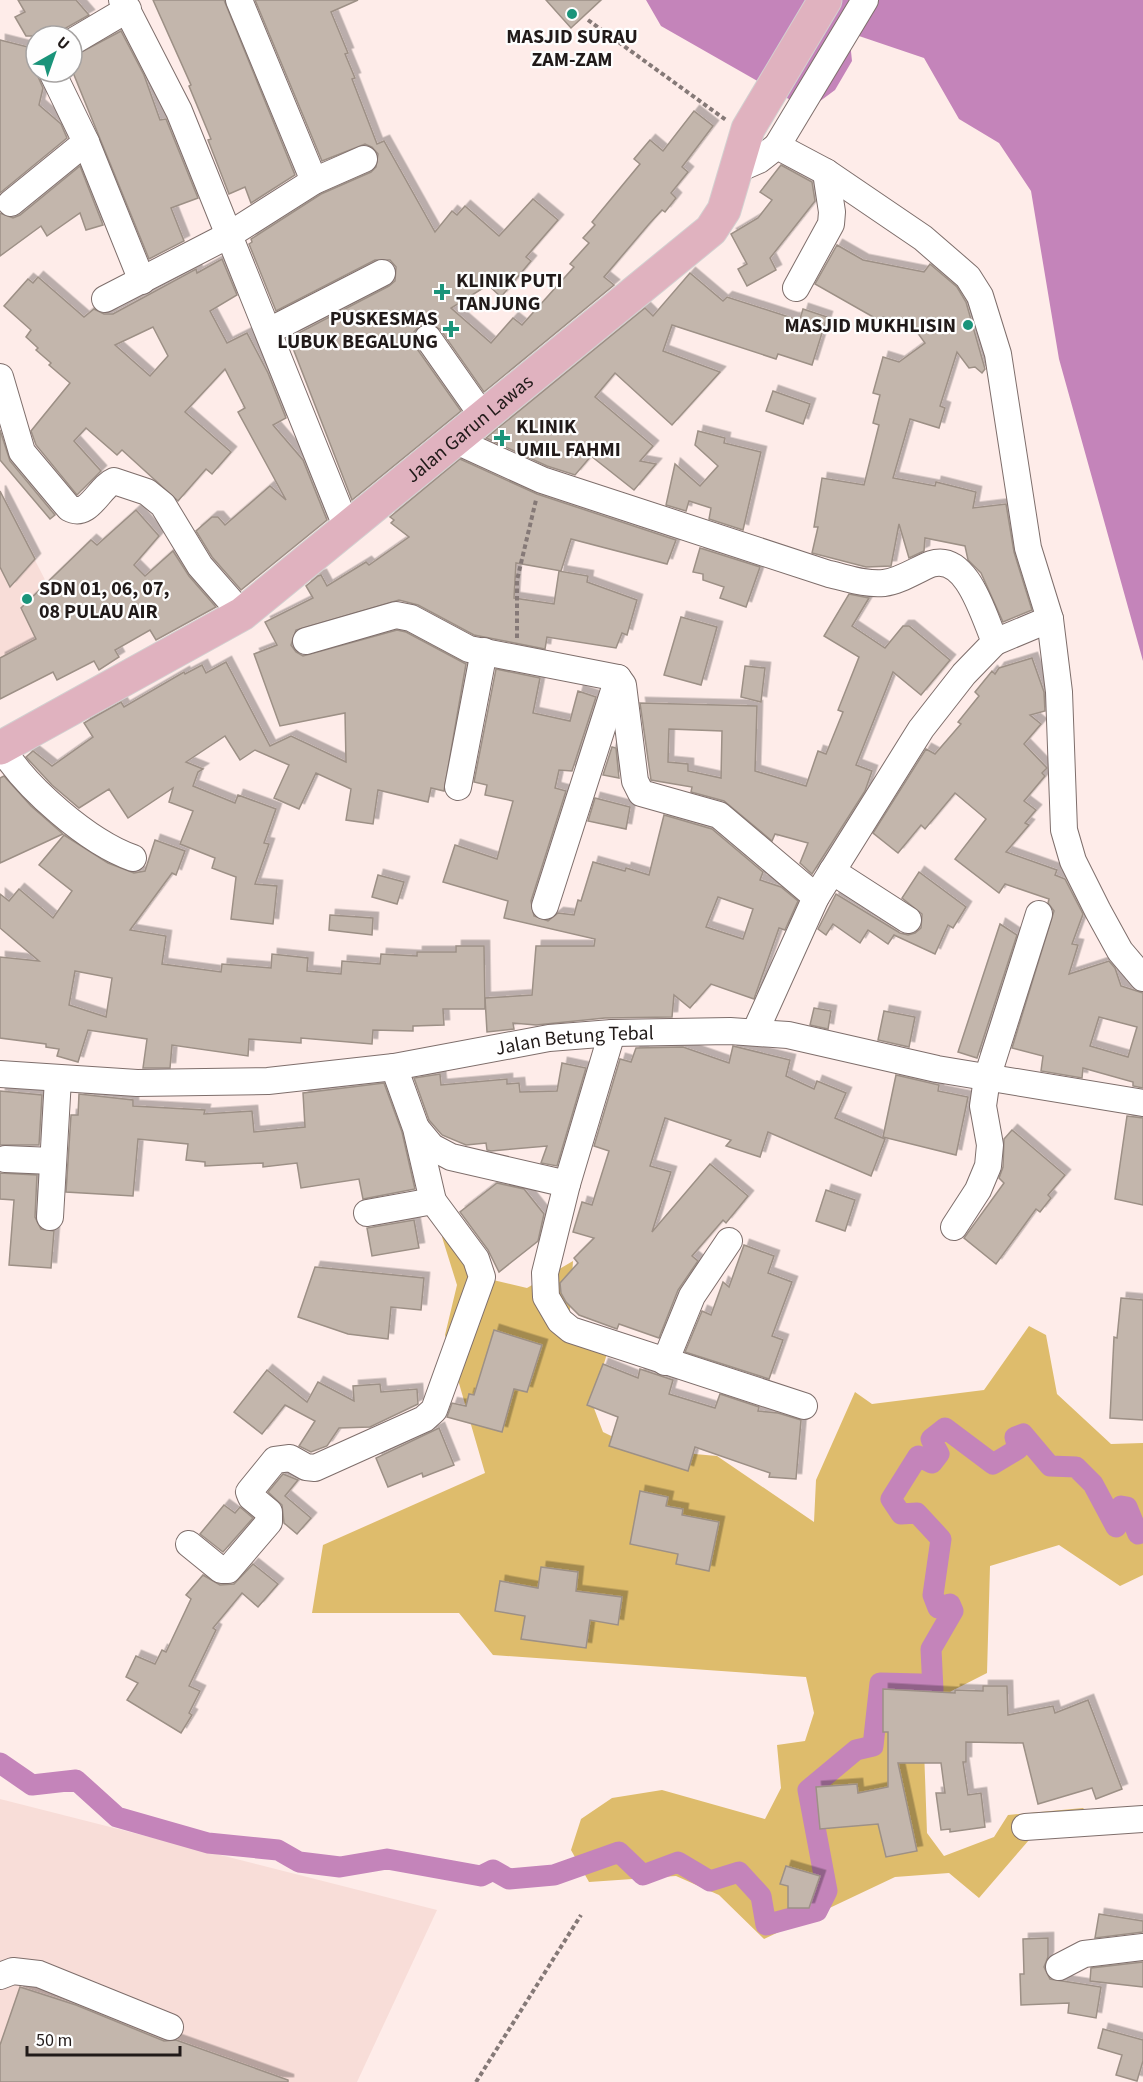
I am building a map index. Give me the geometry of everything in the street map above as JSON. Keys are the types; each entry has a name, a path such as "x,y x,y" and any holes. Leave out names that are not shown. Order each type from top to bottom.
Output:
{"main road":[{"name":"Jalan Garun Lawas","path":"1,747 242,614 452,439 711,230 724,210 747,132 825,0"}],"street":[{"path":"239,0 314,181"},
{"path":"736,170 759,160 782,138 865,0"},
{"path":"84,34 125,5 165,80 346,526"},
{"path":"58,84 86,142 142,281"},
{"path":"782,138 826,172 932,245 968,277 980,296 998,354 1028,548 1050,619 1059,692 1061,812 1068,846 1081,877 1120,951 1143,978"},
{"path":"11,203 86,142"},
{"path":"105,299 229,235 314,181 364,159"},
{"path":"796,288 831,224 832,212 826,172"},
{"path":"268,331 382,273"},
{"path":"428,339 482,415"},
{"path":"0,377 22,452 69,508 77,511 84,510 107,484 114,481 153,495 163,505 206,574 242,614"},
{"path":"452,439 542,480 829,574 867,583 891,582 932,564 948,563 955,566 966,578 996,642"},
{"path":"306,641 396,615 411,618 469,649 618,678 623,685 635,781 641,793 719,814 816,897"},
{"path":"754,1032 816,897 921,729 964,674 996,642 1050,619"},
{"path":"458,787 484,651"},
{"path":"545,906 618,678"},
{"path":"1,747 18,773 33,787 94,838 115,851 133,858"},
{"path":"832,871 908,920"},
{"path":"954,1227 978,1190 988,1166 990,1145 983,1106 987,1078 1039,914"},
{"name":"Jalan Betung Tebal","path":"0,1074 58,1079 195,1084 268,1080 394,1067 518,1042 612,1033 754,1032 788,1035 865,1054 987,1078 1143,1103"},
{"path":"612,1033 567,1184 545,1273 546,1297 552,1310 571,1330 804,1406"},
{"path":"189,1544 221,1570 228,1570 269,1522 269,1512 251,1497 249,1492 275,1460 284,1456 306,1467 315,1468 424,1419 435,1410 482,1277 477,1259 434,1201 416,1128 394,1067"},
{"path":"50,1218 58,1079"},
{"path":"416,1128 432,1147 451,1157 567,1184"},
{"path":"5,1159 53,1161"},
{"path":"367,1213 434,1201"},
{"path":"665,1362 684,1311 695,1290 729,1241"},
{"path":"1025,1827 1143,1819"},
{"path":"1059,1967 1084,1954 1143,1947"},
{"path":"0,1976 13,1971 39,1974 170,2027"}],"path":[{"path":"588,20 747,132"},
{"path":"515,657 519,567 542,480"},
{"path":"476,2082 581,1915"}],"shaded area":[{"path":"646,0 1143,0 1143,661 1059,359 1031,191 999,143 959,119 924,58 859,36 850,42 852,61 835,90 808,110 661,26"},
{"name":"SDN 01, 06, 07, 08 PULAU AIR","path":"17,525 88,664 57,680 53,673 0,699 0,533"},
{"path":"449,1216 493,1280 527,1288 573,1261 569,1325 609,1347 592,1403 603,1432 638,1449 717,1456 814,1522 816,1480 855,1392 872,1404 984,1390 1029,1326 1046,1335 1057,1394 1111,1444 1143,1443 1143,1575 1120,1586 1059,1545 990,1566 987,1673 930,1702 923,1721 927,1833 944,1856 994,1837 1008,1815 1083,1808 1097,1822 1029,1840 979,1898 949,1873 895,1877 764,1939 719,1895 676,1876 589,1882 571,1850 581,1819 612,1798 662,1790 765,1819 781,1788 777,1745 805,1741 814,1713 806,1677 493,1655 459,1613 312,1613 323,1545 485,1473 445,1335 457,1285 442,1237"},
{"path":"0,1799 437,1910 357,2082 0,2082"}],"building":[{"path":"18,0 76,0 89,15 73,24 24,24 24,33 15,17 25,12"},
{"path":"153,0 224,0 295,175 251,203 245,187 229,194 208,140 211,139 189,86 191,85"},
{"path":"255,0 358,0 331,12 348,53 345,54 355,78 352,79 377,144 384,141 435,232 452,211 457,215 465,206 499,236 533,199 558,220 526,257 531,261 501,297 488,285 451,308 491,343 513,318 522,325 574,267 570,264 589,243 583,238 595,225 592,222 640,164 634,159 650,140 663,151 694,111 713,126 682,167 688,172 671,193 676,198 665,212 662,210 649,224 604,277 614,285 484,392 440,329 427,323 419,326 414,332 415,346 461,411 352,500 289,338 389,286 395,281 396,267 390,260 375,260 276,311 249,244 252,242 251,239 321,194 371,172 376,167 378,154 372,147 365,144 322,161"},
{"name":"MASJID SURAU ZAM-ZAM","path":"546,0 601,0 571,28"},
{"path":"121,31 144,75 160,120 166,119 198,198 171,208 184,241 149,259 78,84 84,84 84,51"},
{"path":"0,40 24,46 24,84 41,84 43,88 39,105 61,124 67,138 0,193"},
{"path":"781,165 812,182 815,201 770,258 776,270 747,286 738,269 747,264 731,234 758,218 772,200 760,192"},
{"path":"80,166 103,225 86,230 80,213 47,236 41,226 0,256 0,213 13,218 20,215"},
{"path":"837,245 863,260 924,272 930,264 957,287 966,302 985,369 982,373 975,367 969,368 957,352 940,406 945,408 939,428 910,419 893,478 935,486 936,482 976,492 973,508 1006,504 1014,552 1032,610 1003,622 981,573 968,560 965,546 925,538 924,551 909,558 899,524 891,566 866,567 812,553 818,527 814,527 822,478 864,485 879,425 873,423 880,395 873,393 883,357 899,362 925,343 909,321 883,317 882,322 815,284"},
{"path":"222,259 237,295 210,311 227,343 247,333 268,373 286,418 273,425 303,460 327,520 241,590 212,557 196,531 212,517 218,517 225,525 270,486 286,500 238,412 245,408 225,369 185,412 231,452 212,474 206,469 178,501 122,450 117,455 86,428 74,441 101,471 77,495 36,445 31,431 70,383 49,365 51,363 36,350 38,348 26,337 31,330 4,306 28,279 33,283 38,277 84,317 94,309 104,314 113,314 196,269 197,273","holes":["153,327 168,356 150,376 115,345"]},
{"path":"690,273 723,301 727,297 792,318 800,319 803,309 827,317 812,365 778,354 776,359 672,325 663,351 720,372 672,425 615,373 595,397 653,446 640,461 656,464 634,490 591,456 575,475 547,466 486,438 645,308 653,316"},
{"path":"773,391 810,404 803,424 766,411"},
{"path":"0,430 10,461 55,515 50,519 0,460"},
{"path":"698,431 725,438 724,443 761,452 743,530 709,519 711,508 689,501 686,511 666,505 675,464 700,486 718,466 695,445"},
{"path":"460,459 537,494 676,540 667,564 571,539 561,571 516,563 514,598 554,604 559,571 588,576 587,582 637,600 627,635 622,633 616,648 547,637 545,649 474,635 418,605 399,600 296,630 291,645 303,656 397,630 406,632 466,664 444,791 431,788 428,802 378,790 373,824 346,820 351,789 316,773 299,809 274,798 289,765 255,750 240,760 225,736 186,762 203,769 198,772 193,786 235,803 238,795 276,809 264,843 269,844 255,884 277,886 273,924 231,919 236,877 212,868 215,858 180,844 193,811 169,802 173,788 128,818 109,789 79,808 52,785 26,757 33,751 52,766 93,737 84,723 89,720 121,702 124,707 184,672 185,674 202,665 206,673 226,662 270,746 291,736 346,762 345,713 280,726 254,654 277,645 265,622 313,598 306,586 318,576 321,575 327,586 366,562 369,565 409,537 391,523 394,520 390,517"},
{"path":"0,491 35,559 10,587 0,567"},
{"path":"136,510 159,536 134,565 145,576 173,551 189,576 216,607 156,640 150,630 115,650 119,657 99,670 94,661 57,680 53,672 0,699 0,658 36,639 21,608 91,540 97,545"},
{"path":"700,548 760,567 746,607 720,598 724,587 703,580 703,574 693,572"},
{"path":"849,594 869,598 852,626 885,648 903,626 909,626 950,660 921,695 893,672 856,765 872,771 865,791 812,874 800,863 808,843 775,834 772,841 724,801 691,792 692,787 651,780 640,703 757,706 755,771 806,786 818,751 826,754 843,712 838,710 859,657 824,636","holes":["669,729 722,731 721,778 688,771 688,764 668,762"]},
{"path":"681,617 717,627 701,685 664,675"},
{"path":"1032,658 1044,692 1045,711 1030,715 1041,724 1024,744 1047,768 1042,773 1045,776 1024,801 1036,810 1025,823 1029,825 1006,852 1057,870 1055,875 1065,879 1083,914 1072,944 1078,945 1069,974 1109,961 1115,968 1121,986 1143,993 1143,1088 1133,1086 1133,1082 1083,1068 1082,1078 1041,1071 1043,1056 1012,1048 1054,911 1048,903 1049,899 1005,884 999,893 955,859 986,819 955,793 925,829 921,825 898,853 873,833 926,749 935,754 961,724 958,722 979,696 975,692 992,671 995,674 999,668","holes":["1099,1017 1137,1027 1128,1057 1090,1046"]},
{"path":"745,666 765,668 761,702 741,697"},
{"path":"496,669 540,678 533,713 570,721 578,691 596,697 572,771 559,770 555,788 566,791 531,901 534,916 548,921 558,913 574,915 578,900 581,901 593,862 649,875 664,815 712,829 763,872 760,880 781,887 798,901 785,930 779,928 754,999 711,984 690,1008 674,995 672,1017 605,1018 536,1025 513,1023 514,1029 487,1032 485,998 532,995 536,946 594,946 595,939 504,918 508,901 443,882 455,845 497,859 513,801 485,795 487,785 474,782","holes":["718,897 753,909 743,939 706,927"]},
{"path":"612,747 616,748 619,778 603,775"},
{"path":"4,776 31,806 63,834 0,863 0,778"},
{"path":"595,798 630,807 626,829 588,821"},
{"path":"64,835 108,863 134,873 145,871 155,840 185,851 176,875 172,873 130,930 166,936 162,964 221,972 222,964 271,968 272,954 308,958 307,971 341,974 342,961 380,964 381,954 417,956 417,952 456,952 456,946 484,946 485,1009 443,1009 444,1025 413,1026 413,1031 373,1030 372,1044 301,1038 301,1043 249,1039 248,1056 172,1045 170,1068 143,1068 147,1039 88,1030 78,1062 57,1056 59,1049 46,1047 46,1044 0,1038 0,957 39,961 0,928 0,894 9,901 19,889 53,918 72,891 39,865","holes":["75,971 112,978 106,1017 69,1005"]},
{"path":"919,872 966,907 953,928 948,925 935,954 894,935 888,944 868,930 860,943 833,924 826,935 818,929 836,894 900,933 908,935 915,933 921,928 922,914 902,898"},
{"path":"378,875 404,882 397,904 372,897"},
{"path":"330,915 373,918 372,935 329,930"},
{"path":"1000,924 1017,935 977,1058 958,1052"},
{"path":"814,1008 831,1011 828,1029 810,1025"},
{"path":"884,1011 915,1017 909,1047 878,1040"},
{"path":"733,1046 790,1060 786,1076 814,1089 817,1081 846,1093 835,1118 885,1139 871,1176 768,1132 760,1157 726,1146 731,1140 665,1118 650,1166 671,1172 652,1232 710,1164 748,1196 726,1223 723,1220 692,1256 698,1261 678,1290 659,1338 619,1324 617,1329 579,1315 566,1302 561,1293 560,1283 578,1263 574,1258 594,1238 573,1232 582,1202 592,1205 609,1151 594,1146 620,1059 631,1062 636,1048 683,1047 729,1063"},
{"path":"562,1063 586,1068 557,1166 541,1163 547,1146 491,1151 487,1150 486,1143 466,1145 442,1135 429,1120 414,1078 440,1074 441,1085 507,1079 507,1084 519,1083 520,1092 557,1091"},
{"path":"896,1075 939,1085 938,1091 968,1097 956,1155 883,1137"},
{"path":"384,1083 402,1132 415,1189 363,1199 359,1179 301,1188 297,1163 263,1167 263,1163 205,1166 205,1162 186,1160 188,1144 138,1139 133,1196 66,1192 71,1115 78,1115 79,1094 133,1100 133,1106 205,1110 204,1114 252,1111 254,1132 305,1127 303,1093"},
{"path":"0,1091 42,1095 39,1145 0,1145"},
{"path":"1127,1116 1143,1118 1143,1205 1115,1199"},
{"path":"1012,1130 1065,1175 1048,1195 1051,1198 1040,1212 1036,1209 996,1264 964,1238 1004,1183 999,1178 1003,1167 1004,1139"},
{"path":"0,1173 37,1175 35,1217 41,1229 54,1231 51,1268 9,1265 14,1200 0,1199"},
{"path":"497,1183 524,1189 544,1214 538,1241 499,1272 488,1250 460,1212"},
{"path":"826,1190 855,1200 845,1231 816,1221"},
{"path":"414,1220 419,1248 372,1256 367,1228"},
{"path":"744,1245 774,1256 768,1273 792,1282 772,1336 783,1340 769,1379 685,1352 702,1311 711,1315 723,1282 729,1287"},
{"path":"315,1267 424,1278 421,1310 391,1307 388,1339 348,1334 298,1317"},
{"path":"1121,1298 1143,1300 1143,1420 1110,1418 1114,1337 1117,1338"},
{"path":"494,1330 542,1345 527,1392 514,1389 502,1432 447,1417 452,1403 466,1406 469,1394 474,1395"},
{"path":"603,1364 638,1378 640,1369 673,1380 669,1394 715,1408 720,1394 759,1407 758,1411 778,1413 801,1420 796,1479 769,1477 770,1473 695,1447 688,1471 609,1446 618,1417 587,1405"},
{"path":"267,1370 307,1402 318,1382 354,1401 353,1386 380,1384 381,1392 417,1389 418,1404 370,1427 339,1428 327,1446 311,1452 299,1446 315,1421 285,1405 262,1434 234,1412"},
{"path":"439,1428 454,1465 423,1477 422,1473 388,1487 376,1458"},
{"path":"283,1474 298,1480 285,1496 311,1518 297,1534 284,1523 282,1505 268,1492"},
{"path":"640,1491 668,1497 666,1506 683,1509 682,1515 719,1522 709,1571 676,1564 678,1554 630,1544"},
{"path":"224,1505 235,1513 240,1507 253,1518 223,1552 200,1534"},
{"path":"253,1564 278,1584 258,1607 242,1593 213,1628 216,1630 189,1686 200,1691 189,1713 192,1715 181,1733 127,1700 138,1683 126,1677 136,1656 155,1664 162,1650 166,1652 191,1599 186,1595 203,1575 220,1585 234,1584"},
{"path":"541,1567 578,1572 576,1591 622,1597 618,1625 590,1620 586,1648 521,1639 525,1616 495,1611 500,1581 538,1588"},
{"path":"983,1686 1007,1686 1008,1715 1053,1706 1055,1713 1088,1700 1122,1789 1096,1799 1092,1788 1038,1804 1023,1743 966,1742 966,1762 963,1762 968,1795 981,1793 985,1827 950,1832 950,1829 941,1830 936,1793 945,1793 941,1763 898,1763 917,1851 886,1857 878,1824 820,1829 816,1787 857,1784 858,1793 888,1787 888,1732 883,1732 883,1689 955,1693 955,1690 983,1691"},
{"path":"786,1866 820,1876 809,1908 788,1908 788,1886 780,1884"},
{"path":"1099,1914 1143,1921 1143,1932 1095,1938"},
{"path":"1048,1938 1048,1957 1044,1967 1050,1979 1101,1987 1096,2018 1068,2013 1069,2003 1021,2005 1020,1974 1024,1974 1023,1939"},
{"path":"1143,1962 1143,1987 1090,1981 1091,1968"},
{"path":"20,1987 76,2005 164,2041 176,2040 288,2080 288,2082 0,2082 0,2045"},
{"path":"1103,2029 1143,2040 1143,2061 1137,2081 1116,2075 1122,2055 1098,2048"}],"waterway":[{"path":"0,1763 32,1785 76,1780 117,1817 208,1843 278,1850 299,1862 340,1867 387,1859 481,1876 493,1870 509,1879 554,1875 619,1852 643,1875 678,1862 710,1881 739,1872 761,1896 766,1925 817,1911 827,1891 808,1790 856,1750 873,1746 880,1683 920,1684 933,1690 931,1649 953,1611 950,1604 938,1608 933,1595 941,1539 917,1513 901,1514 891,1499 918,1456 932,1463 939,1454 931,1439 945,1428 993,1464 1018,1449 1015,1437 1023,1434 1050,1466 1076,1467 1093,1484 1116,1527 1121,1506 1127,1507 1138,1534 1143,1529"}],"place":[{"name":"MASJID SURAU ZAM-ZAM","path":"572,14"},
{"name":"KLINIK PUTI TANJUNG","path":"442,292"},
{"name":"MASJID MUKHLISIN","path":"968,325"},
{"name":"PUSKESMAS LUBUK BEGALUNG","path":"451,329"},
{"name":"KLINIK UMIL FAHMI","path":"502,438"},
{"name":"SDN 01, 06, 07, 08 PULAU AIR","path":"27,599"}]}
